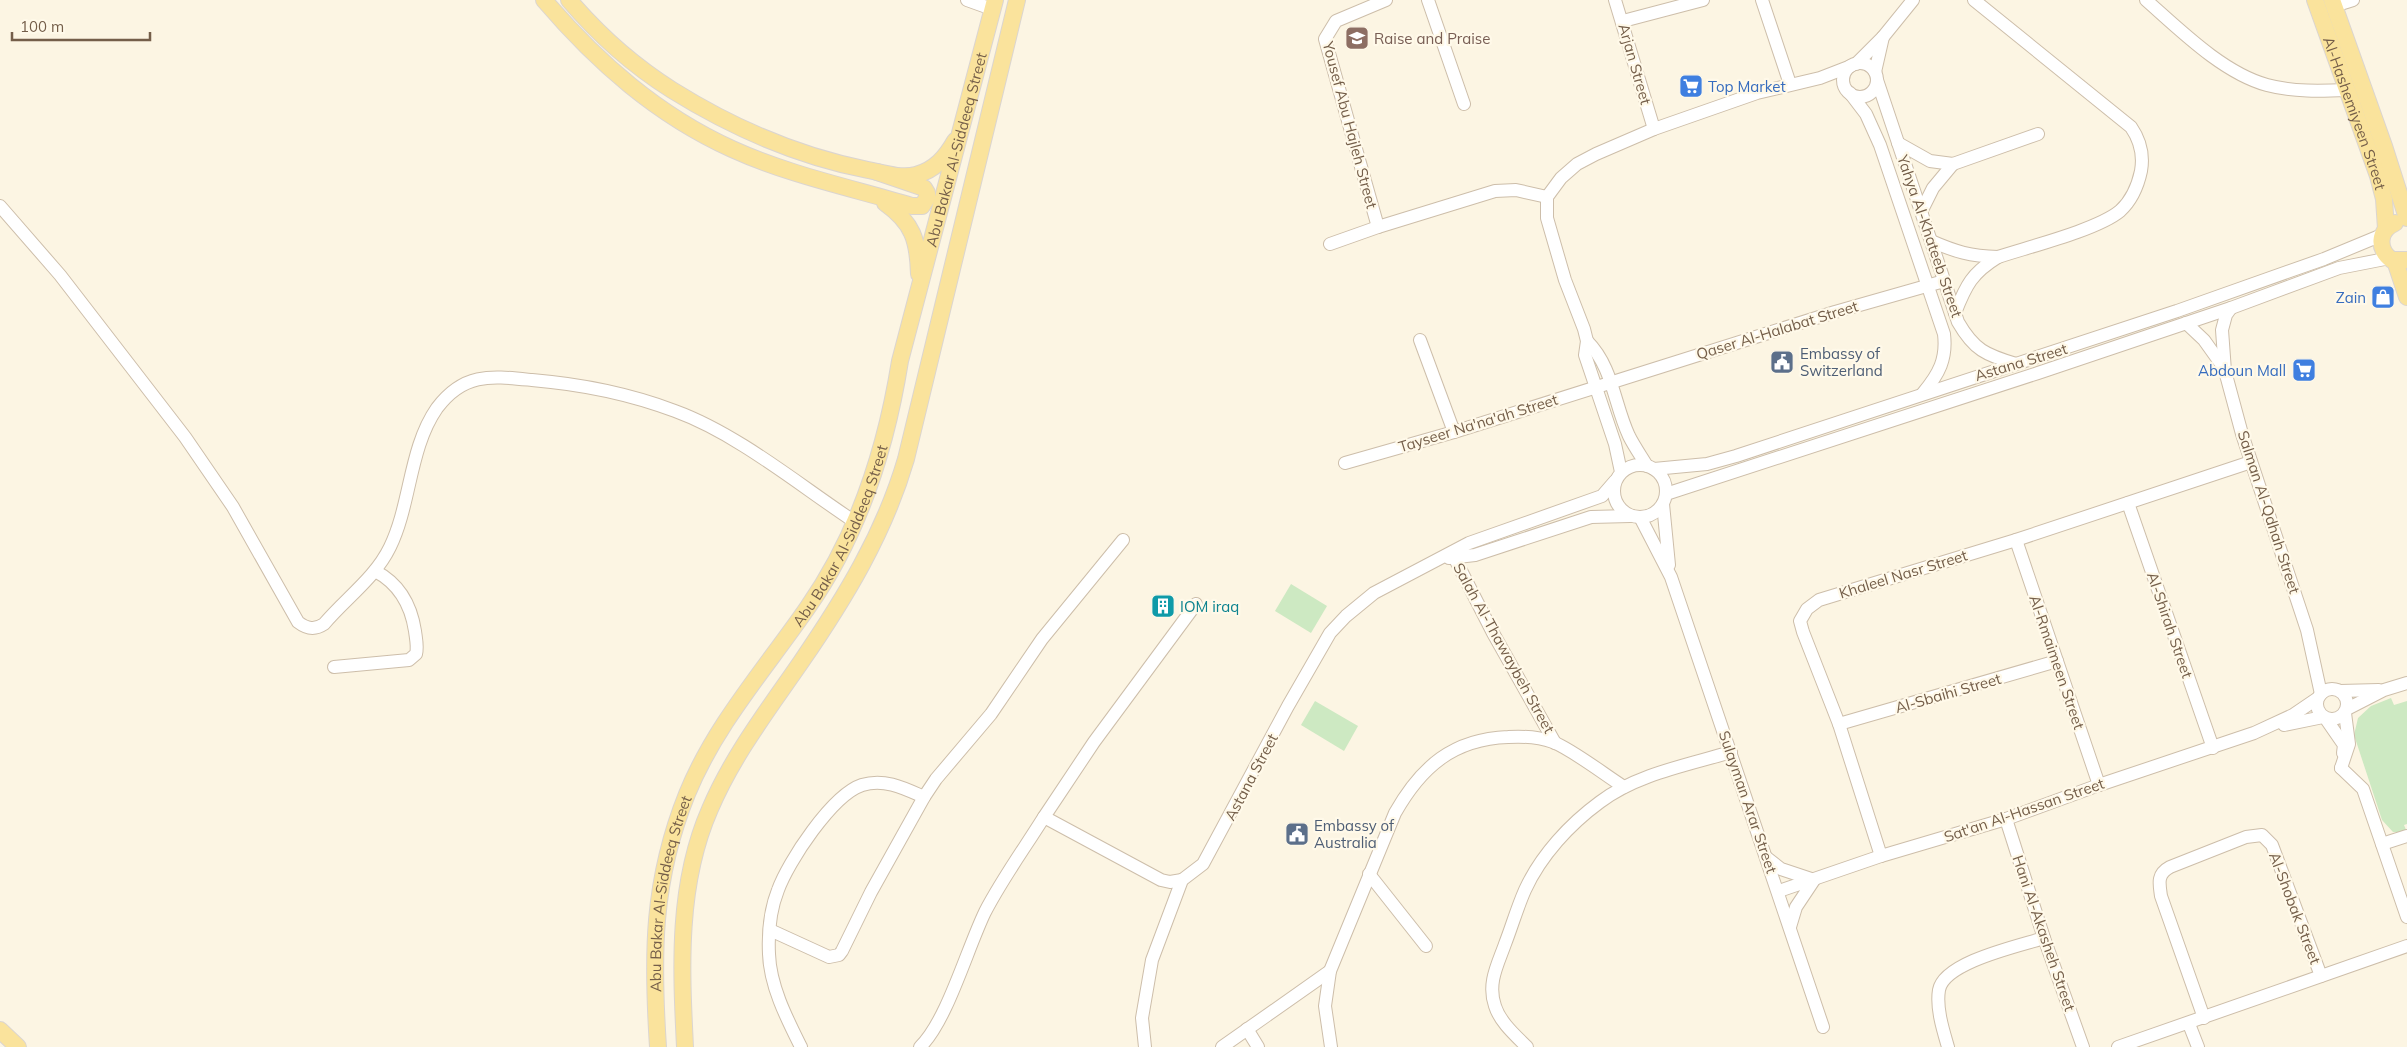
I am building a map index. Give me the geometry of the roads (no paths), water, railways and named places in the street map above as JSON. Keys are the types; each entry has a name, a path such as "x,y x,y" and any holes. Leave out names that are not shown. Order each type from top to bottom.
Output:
{"main road":[{"path":"544,0 574,36 597,58 631,88 683,124 732,149 774,166 917,208 922,206 927,198 927,193 920,186 877,172 785,148 737,128 671,90 639,67 591,24 569,0"},
{"name":"Abu Bakar Al-Siddeeq Street","path":"685,1047 683,926 692,864 705,822 743,744 842,600 870,551 888,511 906,459 1017,0"},
{"name":"Al-Hashemiyeen Street","path":"2315,0 2381,187 2384,232 2382,248 2397,260 2407,297"},
{"name":"Al-Hashemiyeen Street","path":"2333,3 2384,146 2407,218"},
{"name":"Abu Bakar Al-Siddeeq Street","path":"658,1047 655,963 657,904 664,862 682,807 713,741 758,675 809,607 834,566 855,522 880,458 893,404 900,361 994,4"},
{"path":"877,172 905,177 915,176 929,170 948,154 962,128"},
{"path":"873,195 898,212 910,227 917,247 919,288"},
{"path":"2384,232 2396,223 2407,224"},
{"path":"0,1030 18,1047"}],"street":[{"path":"966,0 994,4"},
{"name":"Yousef Abu Hajleh Street","path":"1378,227 1325,39 1336,21 1386,0"},
{"path":"1428,0 1464,104"},
{"name":"Arjan Street","path":"1616,0 1654,129"},
{"path":"1622,21 1703,0"},
{"path":"1762,0 1790,84"},
{"path":"1848,91 1844,74 1883,37 1913,0"},
{"path":"1954,313 1971,279 1978,270 1998,257 2092,225 2119,211 2131,197 2142,165 2142,153 2136,135 2124,121 1974,0"},
{"path":"2146,0 2200,46 2246,77 2266,85 2290,90 2347,90"},
{"path":"2333,3 2353,0"},
{"path":"1820,78 1860,96 1870,93 1876,76 1883,37"},
{"path":"1587,342 1585,355 1615,444 1618,477 1613,491 1615,501 1621,510 1635,516 1657,511 1664,499 1661,476 1651,468 1629,436 1612,382 1596,351 1587,342 1552,238 1545,206 1547,197 1560,178 1576,164 1623,141 1654,129 1757,93 1820,78 1853,65 1868,66 1876,76"},
{"name":"Yahya Al-Khateeb Street","path":"1876,76 1922,210 1954,313 1968,338 1979,350 1994,358 2016,364"},
{"name":"Yahya Al-Khateeb Street","path":"1848,91 1866,114 1880,145 1944,334 1945,347 1940,370 1922,394"},
{"path":"1898,143 1930,161 1954,164 2038,134"},
{"path":"1922,210 1933,188 1954,164"},
{"path":"1330,244 1378,227 1495,191 1516,190 1547,197"},
{"path":"0,206 60,275 185,436 237,514 298,622 308,628 319,627 324,624 375,571 394,538 424,434 432,416 444,400 458,387 483,377 538,380 578,386 676,411 768,462 855,522"},
{"name":"Astana Street","path":"1651,468 1707,464 2239,290 2340,253 2384,232"},
{"path":"1931,241 1962,254 1977,257 1998,257"},
{"name":"Astana Street","path":"1664,499 2231,308 2339,268 2397,260"},
{"name":"Qaser Al-Halabat Street","path":"1612,382 1944,281"},
{"name":"Salman Al-Qdhah Street","path":"2231,308 2226,315 2222,330 2225,370 2251,462 2297,597 2313,654 2319,696"},
{"name":"Salman Al-Qdhah Street","path":"2186,323 2204,340 2225,370"},
{"path":"1420,340 1454,432"},
{"name":"Tayseer Na'na'ah Street","path":"1345,464 1612,382"},
{"name":"Khaleel Nasr Street","path":"1881,856 1839,724 1800,622 1807,609 1819,600 2016,540 2251,462"},
{"path":"1618,477 1638,465 1651,468"},
{"name":"Astana Street","path":"1182,880 1203,864 1288,706 1338,623 1374,593 1449,556 1470,543 1602,496 1618,477"},
{"name":"Sulayman Arar Street","path":"1664,499 1672,577"},
{"name":"Al-Shirah Street","path":"2128,503 2212,748"},
{"name":"Astana Street","path":"1449,556 1475,555 1591,517 1635,516"},
{"name":"Sulayman Arar Street","path":"1635,516 1672,577 1779,891 1823,1027"},
{"path":"770,930 825,956 834,957 839,955 845,947 871,892 924,797 949,762 991,714 1042,638 1123,540"},
{"name":"Al-Rmaimeen Street","path":"2016,540 2099,785"},
{"name":"Salah Al-Thawaybeh Street","path":"1449,556 1555,743"},
{"path":"334,668 409,660 416,654 412,616 406,600 393,583 375,571"},
{"path":"920,1047 933,1031 940,1017 976,932 997,891 1094,742 1196,604"},
{"name":"Salman Al-Qdhah Street","path":"2313,654 2339,690"},
{"name":"Al-Sbaihi Street","path":"1839,724 2057,661"},
{"path":"2325,718 2337,719 2346,711 2384,690 2407,683"},
{"path":"2341,768 2344,745 2317,708 2319,696 2328,689 2384,690"},
{"path":"2339,690 2347,699 2346,711 2349,744 2341,768"},
{"name":"Sat'an Al-Hassan Street","path":"2270,728 2303,710 2319,696"},
{"name":"Sat'an Al-Hassan Street","path":"1779,891 1881,856 2006,819 2099,785 2270,728 2325,718"},
{"path":"1332,1047 1325,1006 1330,971 1395,814 1408,791 1424,772 1444,756 1468,743 1484,739 1530,737 1555,743 1624,787"},
{"path":"1527,1047 1501,1018 1494,1001 1492,980 1525,890 1535,872 1562,835 1600,802 1624,787 1731,752"},
{"path":"2341,768 2363,789 2407,917"},
{"path":"801,1047 784,1009 770,968 772,908 786,872 839,799 856,788 876,783 896,785 924,797"},
{"path":"1044,818 1161,880 1170,882 1182,880"},
{"name":"Hani Al-Akasheh Street","path":"2006,819 2044,938 2083,1047"},
{"name":"Al-Shobak Street","path":"2204,1018 2161,896 2158,881 2164,870 2246,837 2262,836 2272,845 2322,976"},
{"path":"2382,844 2407,836"},
{"path":"1767,858 1781,869 1814,880 1796,907 1790,927"},
{"path":"1369,874 1426,946"},
{"path":"1144,1047 1142,1018 1152,960 1182,880"},
{"path":"1948,1047 1939,1000 1939,988 1944,980 1962,965 2044,938"},
{"path":"2118,1047 2189,1024 2407,946"},
{"path":"1222,1047 1330,971"},
{"path":"2189,1024 2198,1047"},
{"path":"1247,1029 1258,1047"}],"place":[{"name":"Raise and Praise","path":"1357,38"},
{"name":"Top Market","path":"1691,86"},
{"name":"Zain","path":"2383,297"},
{"name":"Embassy of Switzerland","path":"1782,362"},
{"name":"Abdoun Mall","path":"2304,370"},
{"name":"IOM iraq","path":"1163,606"},
{"name":"Embassy of Australia","path":"1297,834"}]}
